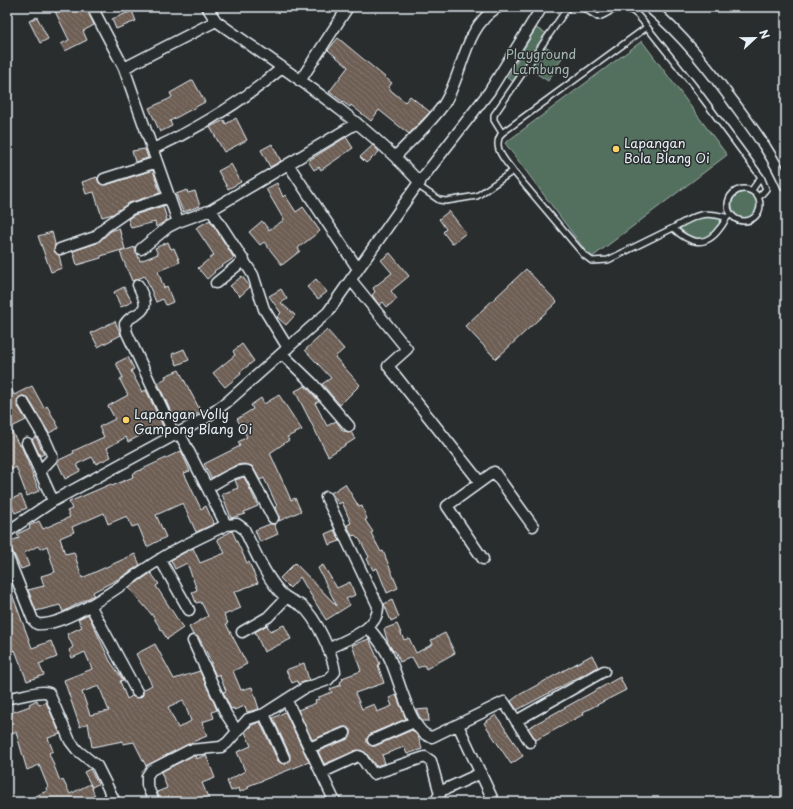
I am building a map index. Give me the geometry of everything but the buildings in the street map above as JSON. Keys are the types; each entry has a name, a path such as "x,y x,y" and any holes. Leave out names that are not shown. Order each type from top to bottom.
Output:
{"street":[{"path":"92,7 124,68 178,222"},
{"path":"207,7 216,21 300,80 357,123 396,156 419,184"},
{"path":"300,80 348,7"},
{"path":"396,156 444,104 455,83 472,34 480,21 498,7"},
{"path":"8,528 53,501 204,419 227,402 328,312 419,184 489,92 542,7"},
{"path":"649,7 690,45 713,75 756,133 781,174 786,186"},
{"path":"124,68 216,21"},
{"path":"153,148 172,140 247,96 282,68"},
{"path":"141,250 168,227 211,210 357,123"},
{"path":"104,179 157,162"},
{"path":"288,164 358,269"},
{"path":"60,249 95,237 105,227 131,209 169,197"},
{"path":"211,210 253,275 264,309 285,351 348,426"},
{"path":"216,283 244,260"},
{"path":"351,280 407,349 388,366 480,482"},
{"path":"138,285 145,302 145,308 141,313 127,320 125,324 127,333 177,435 208,487 226,525"},
{"path":"23,402 45,439 52,455 52,458 40,471"},
{"path":"27,443 53,501"},
{"path":"208,487 238,472 244,470 248,471 273,518"},
{"path":"483,558 447,506 494,472 533,526"},
{"path":"326,497 378,606 377,617 368,627 328,649"},
{"path":"7,555 29,613 37,624 48,624 59,622 90,605 160,559 226,525 237,524 244,529 275,585 286,598 307,611 313,619 328,649 334,668 334,675 328,680 297,692 287,701 264,714 248,719 221,747 190,750 151,770 147,776 147,785 154,802"},
{"path":"160,559 189,610"},
{"path":"242,632 268,617 286,598"},
{"path":"90,605 137,692"},
{"path":"368,627 388,654 397,673 414,722 424,735 432,737 504,702 530,742"},
{"path":"194,641 226,714 237,731"},
{"path":"516,721 604,671"},
{"path":"7,698 19,698 43,691 49,693 70,741 77,750 97,766 116,802"},
{"path":"287,701 335,802"},
{"path":"264,714 284,758"},
{"path":"373,740 414,722"},
{"path":"458,725 494,802"},
{"path":"309,748 345,733"},
{"path":"321,773 358,756 373,774 425,757 431,761 440,794 435,802"},
{"path":"446,790 481,773"}],"lane":[{"path":"502,133 494,120 494,115 568,7"},
{"path":"582,7 598,17 618,9 630,8 638,14 761,177 766,189 759,197"},
{"path":"647,27 502,133 498,140 499,152 513,171 584,255 592,261 608,260 701,214 711,213 725,217"},
{"path":"419,184 439,200 446,202 477,196 513,171"},
{"path":"752,190 761,177"},
{"path":"743,188 752,190 759,197 760,210 751,220 738,220 731,214 728,203 735,192 743,188"},
{"path":"673,228 690,241 700,242 716,234 725,217 731,214"}],"green space":[{"name":"Playground Lambung","path":"536,28 546,33 541,44 563,56 548,81 528,68 518,84 507,78"},
{"name":"Lapangan Bola Blang Oi","path":"642,41 727,155 591,258 505,143"},
{"path":"745,192 754,196 758,205 754,214 745,218 736,214 732,205 736,196"},
{"path":"702,214 723,220 718,229 707,239 702,241 689,238 674,229"}],"place":[{"name":"Lapangan Bola Blang Oi","path":"616,149"},
{"name":"Lapangan Volly Gampong Blang Oi","path":"126,420"}]}
